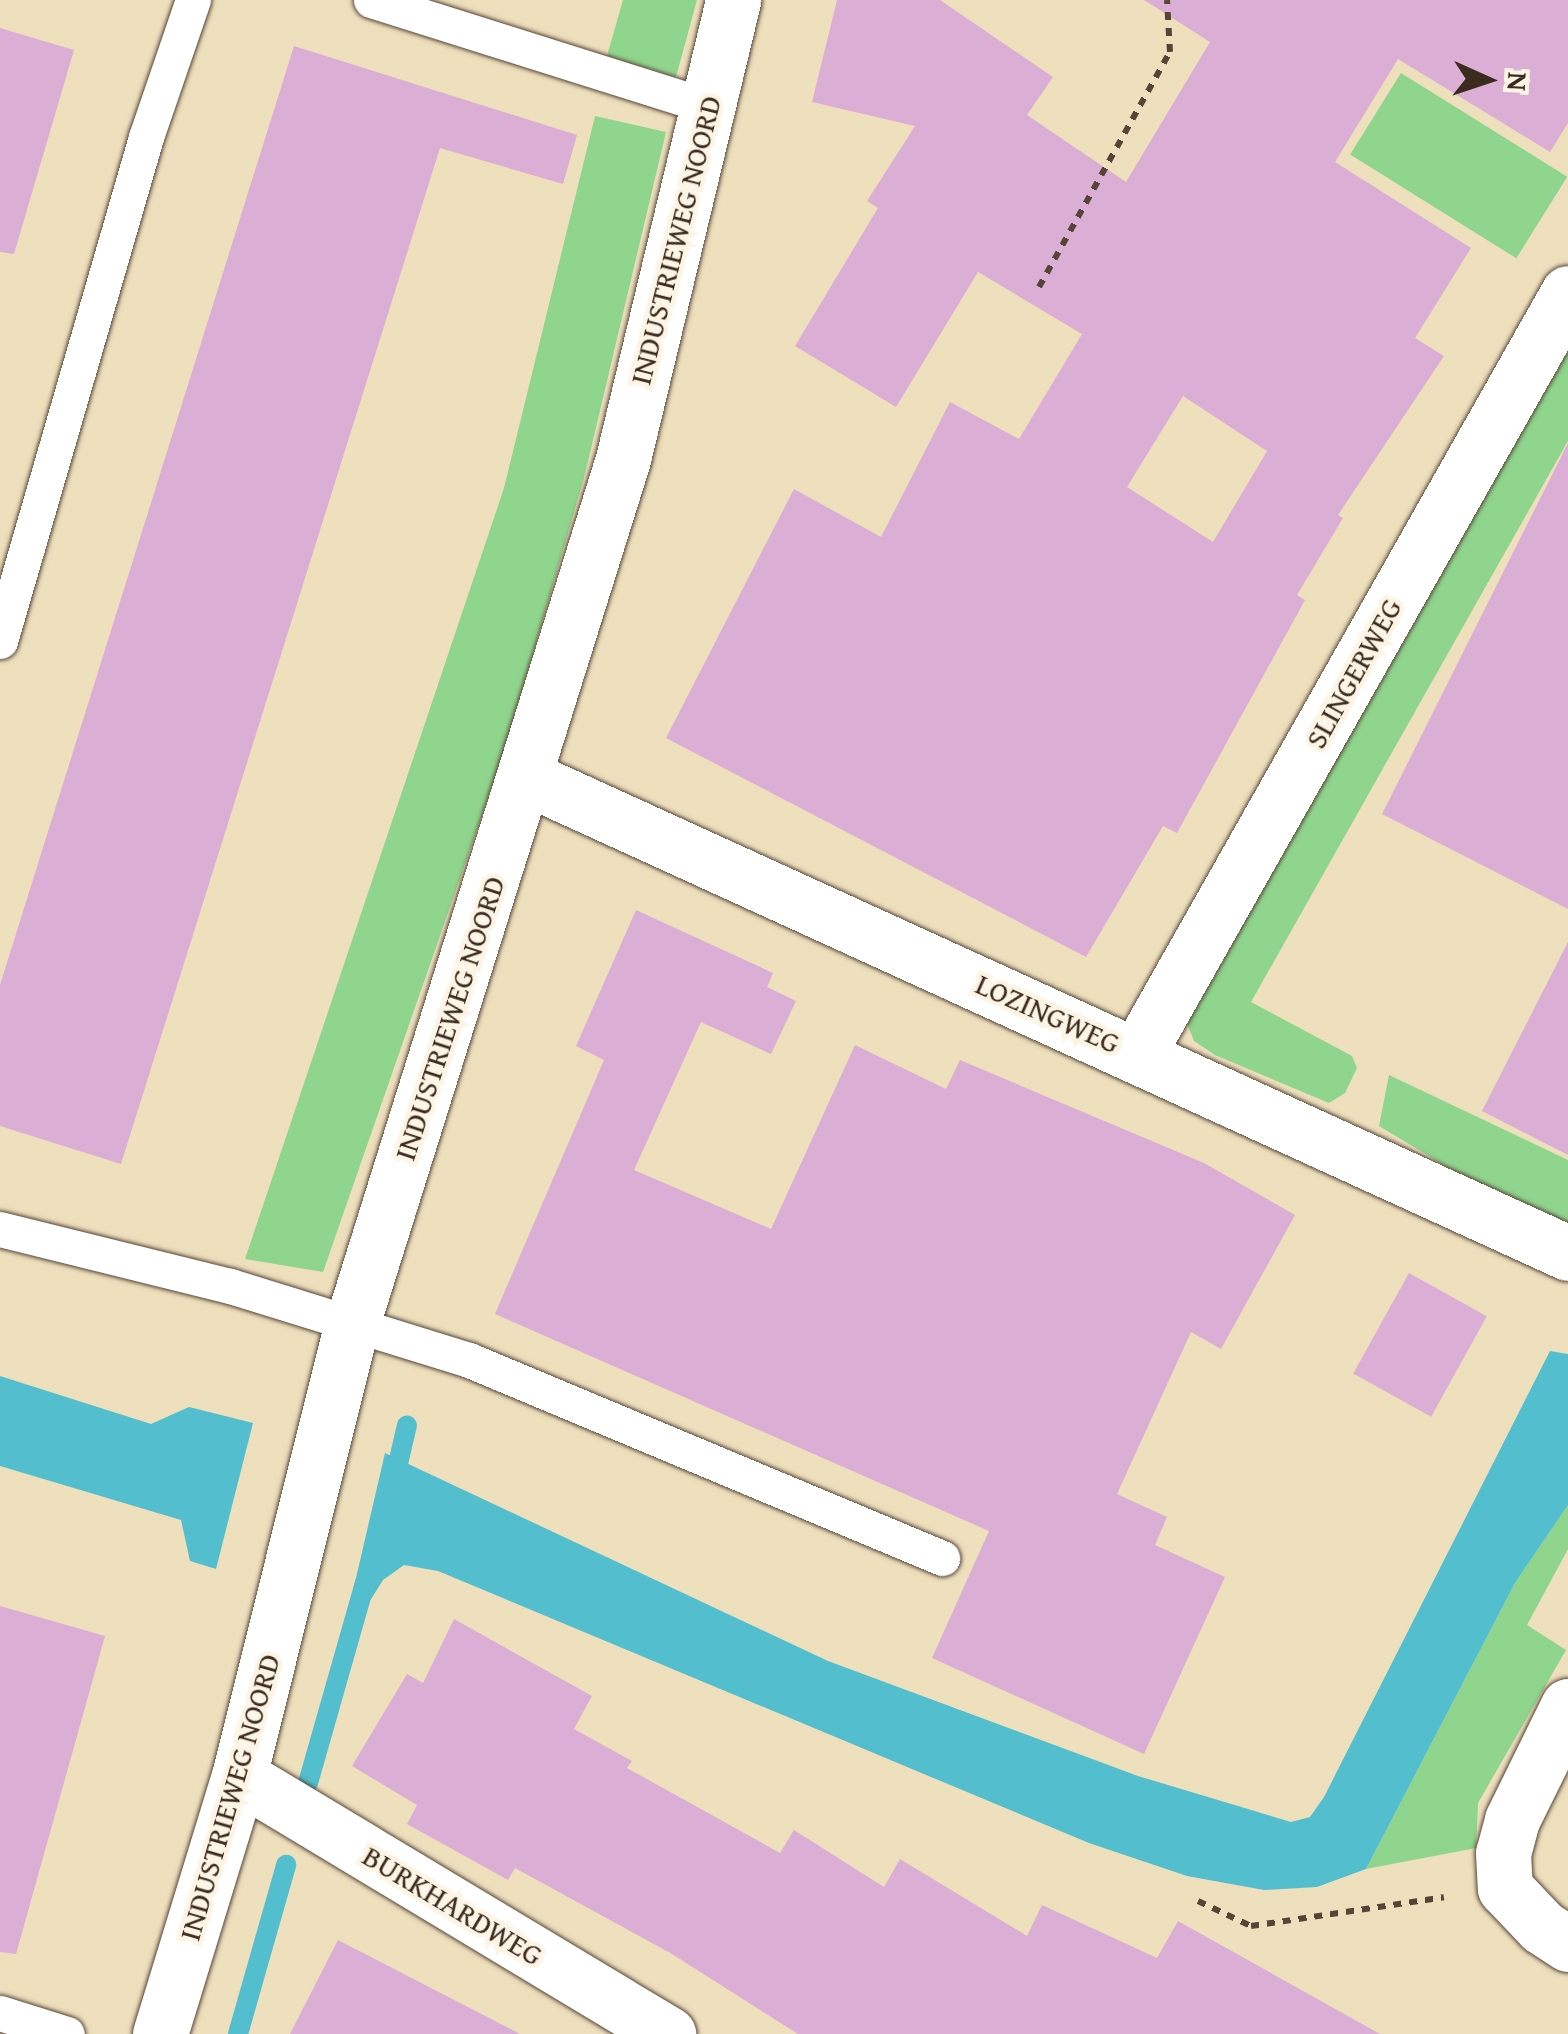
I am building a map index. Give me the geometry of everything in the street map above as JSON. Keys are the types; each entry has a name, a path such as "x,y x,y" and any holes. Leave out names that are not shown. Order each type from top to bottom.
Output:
{"street":[{"name":"INDUSTRIEWEG NOORD","path":"160,2034 239,1776 352,1324 623,459 733,0"},
{"name":"SLINGERWEG","path":"1138,1054 1568,293"},
{"name":"LOZINGWEG","path":"525,777 1568,1253"},
{"path":"1568,1706 1512,1820 1503,1853 1505,1888 1542,1928 1568,1944"},
{"name":"BURKHARDWEG","path":"239,1776 668,2034"}],"lane":[{"path":"0,641 146,137 192,0"},
{"path":"371,0 708,106"},
{"path":"0,1229 230,1286 469,1360 942,1558"},
{"path":"0,2014 67,2034"}],"path":[{"path":"1039,288 1170,52 1167,0"},
{"path":"1198,1900 1251,1926 1505,1888"}],"green space":[{"path":"623,0 697,0 676,77 607,56"},
{"path":"1401,73 1567,177 1516,258 1350,154"},
{"path":"595,116 666,132 584,478 506,746 323,1272 245,1259 504,488"},
{"path":"1568,333 1568,441 1251,1002 1352,1056 1357,1068 1345,1093 1329,1103 1215,1055 1194,1041 1186,1021"},
{"path":"1389,1075 1568,1160 1568,1230 1502,1200 1379,1126"},
{"path":"1568,1505 1568,1549 1527,1625 1566,1650 1478,1803 1476,1848 1366,1869 1515,1583"}],"water":[{"path":"1550,1351 1568,1354 1568,1505 1515,1583 1366,1869 1317,1887 1264,1890 1187,1876 1089,1843 438,1571 404,1565 383,1580 366,1607 350,1604 385,1453 828,1661 1138,1776 1291,1822 1310,1817 1324,1797"},
{"path":"0,1376 151,1424 189,1407 253,1423 216,1569 190,1561 181,1520 0,1466"}],"building":[{"path":"837,0 940,0 1053,77 1027,115 1126,182 1210,42 1144,0 1568,0 1568,123 1550,152 1398,59 1335,162 1471,248 1415,338 1444,356 1338,515 1343,518 1297,595 1305,600 1177,833 1163,826 1086,957 666,738 794,489 881,537 950,402 1019,439 1082,334 978,272 896,407 795,346 878,208 867,201 915,126 812,102","holes":["1183,396 1267,451 1213,542 1127,487"]},
{"path":"0,28 74,50 14,254 0,252"},
{"path":"294,46 577,135 563,184 440,148 121,1164 0,1126 0,985"},
{"path":"1568,443 1568,909 1382,814"},
{"path":"636,910 773,973 767,987 796,1001 771,1054 701,1022 634,1170 771,1229 855,1045 946,1089 960,1060 1204,1163 1295,1215 1221,1349 1191,1332 1117,1494 1167,1517 1155,1545 1225,1577 1144,1754 932,1658 989,1531 495,1314 604,1060 576,1046"},
{"path":"1568,942 1568,1155 1482,1111"},
{"path":"1409,1273 1487,1316 1431,1417 1353,1374"},
{"path":"0,1606 105,1636 16,1954 0,1952"},
{"path":"454,1619 592,1696 574,1729 632,1761 627,1768 780,1853 794,1830 884,1887 900,1859 1027,1936 1042,1905 1157,1958 1178,1921 1380,2034 798,2034 672,1954 515,1868 508,1880 407,1824 417,1805 352,1766 407,1674 423,1683"},
{"path":"338,1940 520,2034 290,2034"}],"waterway":[{"path":"394,1481 407,1425"},
{"path":"308,1783 366,1579"},
{"path":"238,2034 286,1865"}]}
